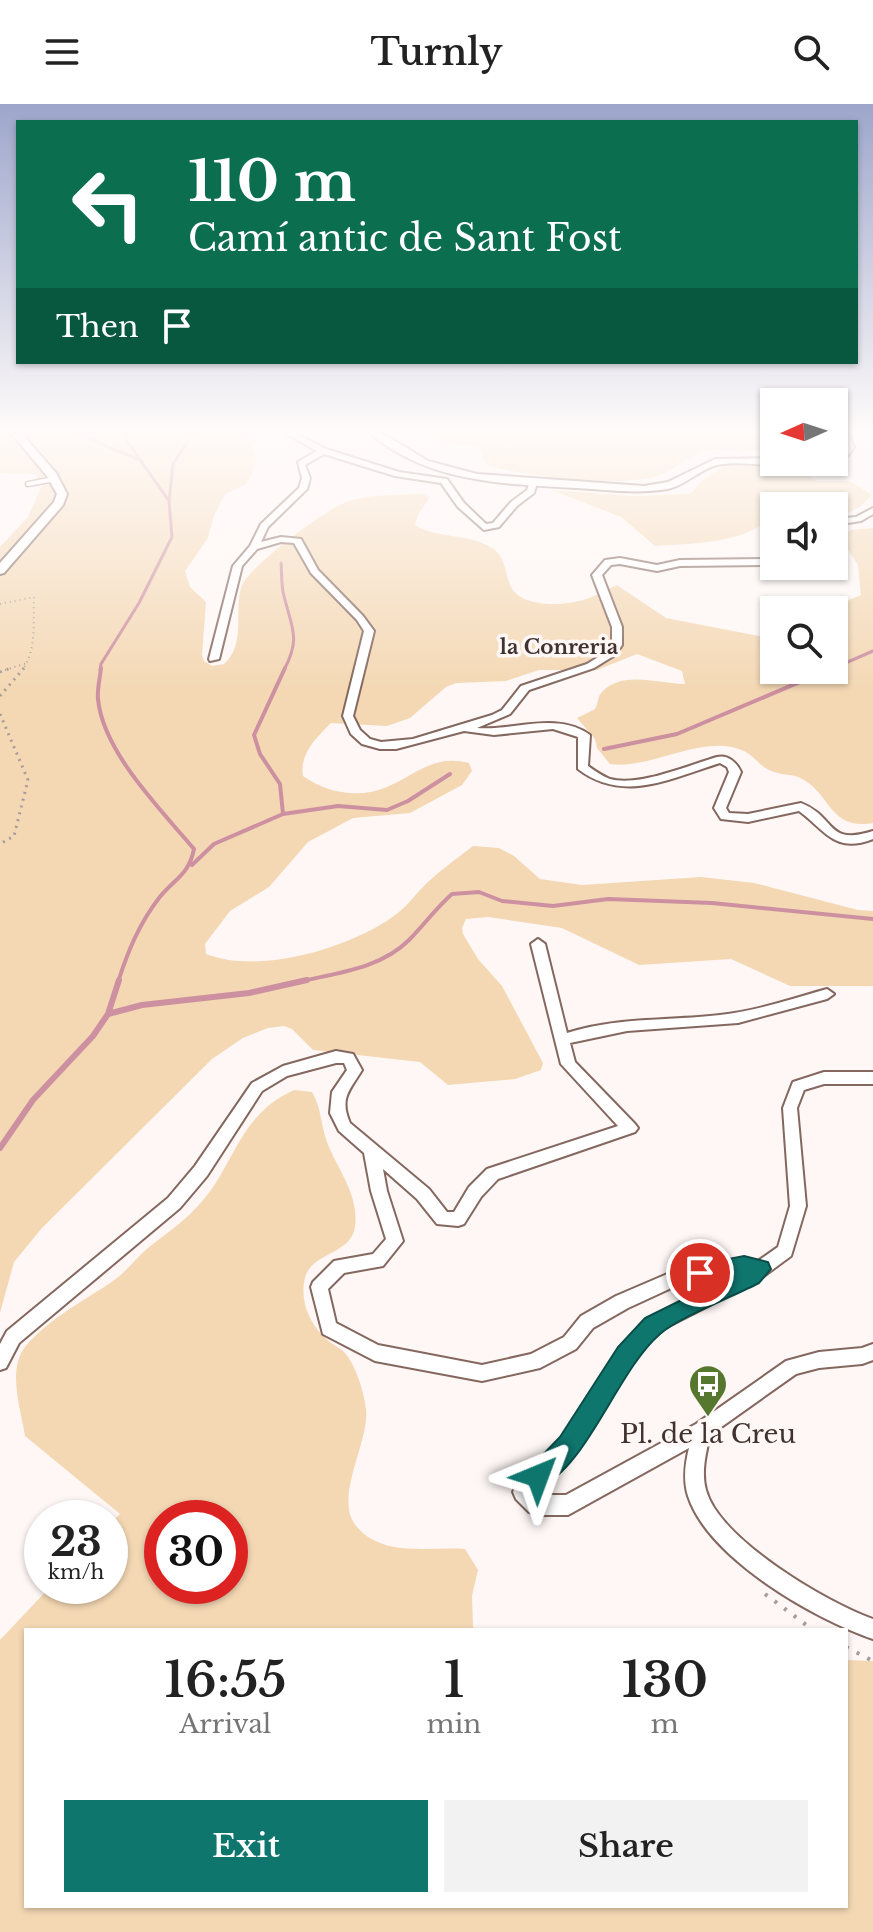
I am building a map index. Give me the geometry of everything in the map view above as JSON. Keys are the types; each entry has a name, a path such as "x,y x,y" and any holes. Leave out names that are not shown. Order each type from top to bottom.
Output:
{"street":[{"path":"0,570 45,518"},
{"path":"214,659 238,566 272,518"},
{"path":"475,518 484,527 496,525 502,518"},
{"path":"0,561 13,546 32,535"},
{"path":"0,578 29,547 32,535"},
{"path":"254,547 288,537 298,541 318,577 366,624 369,638 348,716 356,732 377,744 392,746 423,742 505,713 523,689 609,656 618,641 616,625 597,575 608,562 620,561 657,568 680,563 760,562"},
{"path":"464,727 476,732 552,724 571,728 584,735 582,767 593,777 638,786 721,759 732,765 735,772 720,808 725,816 748,818 801,807 812,813 831,835 843,840 855,841 873,835"},
{"path":"0,1362 13,1337 174,1203 201,1171 257,1087 283,1072 336,1057 348,1058 355,1070 339,1092 338,1113 344,1127 423,1194 443,1219 458,1219 475,1192 493,1174 630,1128 568,1064 538,944"},
{"path":"562,1040 590,1029 738,1018 827,994"},
{"path":"873,1078 824,1078 798,1086 790,1108 798,1206 785,1251 751,1276 653,1325 626,1355 568,1446 523,1492 536,1505 568,1505 702,1430 792,1367 873,1352"},
{"path":"371,1150 379,1191 395,1241 377,1261 340,1266 319,1287 329,1328 375,1353 482,1373 534,1362 570,1343 587,1322 622,1302 678,1277 744,1266 760,1269"},
{"path":"702,1430 693,1470 697,1494 706,1514 730,1539 798,1593 854,1624 873,1629"}],"path":[{"path":"0,604 34,597 28,663 0,696"},
{"path":"0,672 28,663"},
{"path":"0,714 28,780 14,836 0,844"},
{"path":"848,1648 873,1661"}],"shaded area":[{"path":"27,518 213,518 208,538 185,571 190,587 206,602 202,655 204,661 212,666 224,664 235,647 239,597 246,579 272,553 307,526 319,518 417,518 415,525 424,529 483,543 496,551 510,585 522,598 553,604 574,602 617,585 666,618 760,636 760,684 848,684 848,601 861,595 858,565 848,549 848,532 873,528 873,823 848,822 804,780 769,770 744,751 728,746 695,748 643,762 610,764 577,718 595,709 602,692 620,681 685,684 682,671 637,654 597,670 539,670 506,681 456,683 446,687 410,718 387,726 331,723 310,746 302,768 303,776 322,787 366,793 387,787 436,763 457,761 469,763 472,771 462,785 410,813 353,818 308,842 269,887 230,911 205,944 206,954 228,960 252,961 277,960 329,948 394,916 432,878 473,846 499,848 514,856 540,879 582,885 701,877 754,883 858,910 873,911 873,986 790,986 731,959 639,965 562,928 488,917 466,919 463,934 478,959 502,986 543,1063 541,1070 515,1079 448,1085 420,1062 313,1050 292,1029 284,1026 268,1028 243,1038 212,1059 42,1228 14,1262 0,1313 0,547"},
{"path":"623,518 760,518 760,526 748,532 702,543 655,546"},
{"path":"294,1090 312,1092 327,1142 350,1190 355,1210 352,1236 313,1265 305,1278 304,1287 305,1305 312,1322 349,1358 365,1402 366,1422 348,1501 350,1515 357,1527 380,1543 408,1548 465,1549 478,1570 472,1596 474,1628 24,1628 24,1908 848,1908 848,1660 873,1661 873,1932 0,1932 0,1640 34,1604 128,1604 128,1500 103,1500 25,1436 16,1378 20,1356 44,1328 118,1277 190,1214 209,1193 248,1129 274,1101"}],"waterway":[{"path":"100,670 139,603 172,537 170,518"},
{"path":"281,563 283,592 294,641 284,670"},
{"path":"848,662 873,651"},
{"path":"101,668 98,699 110,739 150,798 194,849 185,871 159,898 146,918 118,982"},
{"path":"283,814 280,784 260,754 254,735 285,668"},
{"path":"604,749 677,734 795,684"},
{"path":"283,814 338,806 387,810 408,801 450,774"},
{"path":"192,865 214,844 283,814"},
{"path":"298,982 385,958 409,940 452,894 479,892 502,901 553,906 608,899 712,903 873,919"},
{"path":"108,1014 119,980"},
{"path":"108,1014 142,1005 249,993 307,980"},
{"path":"0,1148 33,1100 93,1036 108,1014"}],"place":[{"name":"Pl. de la Creu","path":"708,1418"}],"district":[{"name":"la Conreria","path":"559,647"}],"route":[{"path":"538,1476 568,1446 626,1355 653,1325 760,1269 744,1266 700,1273"}]}
